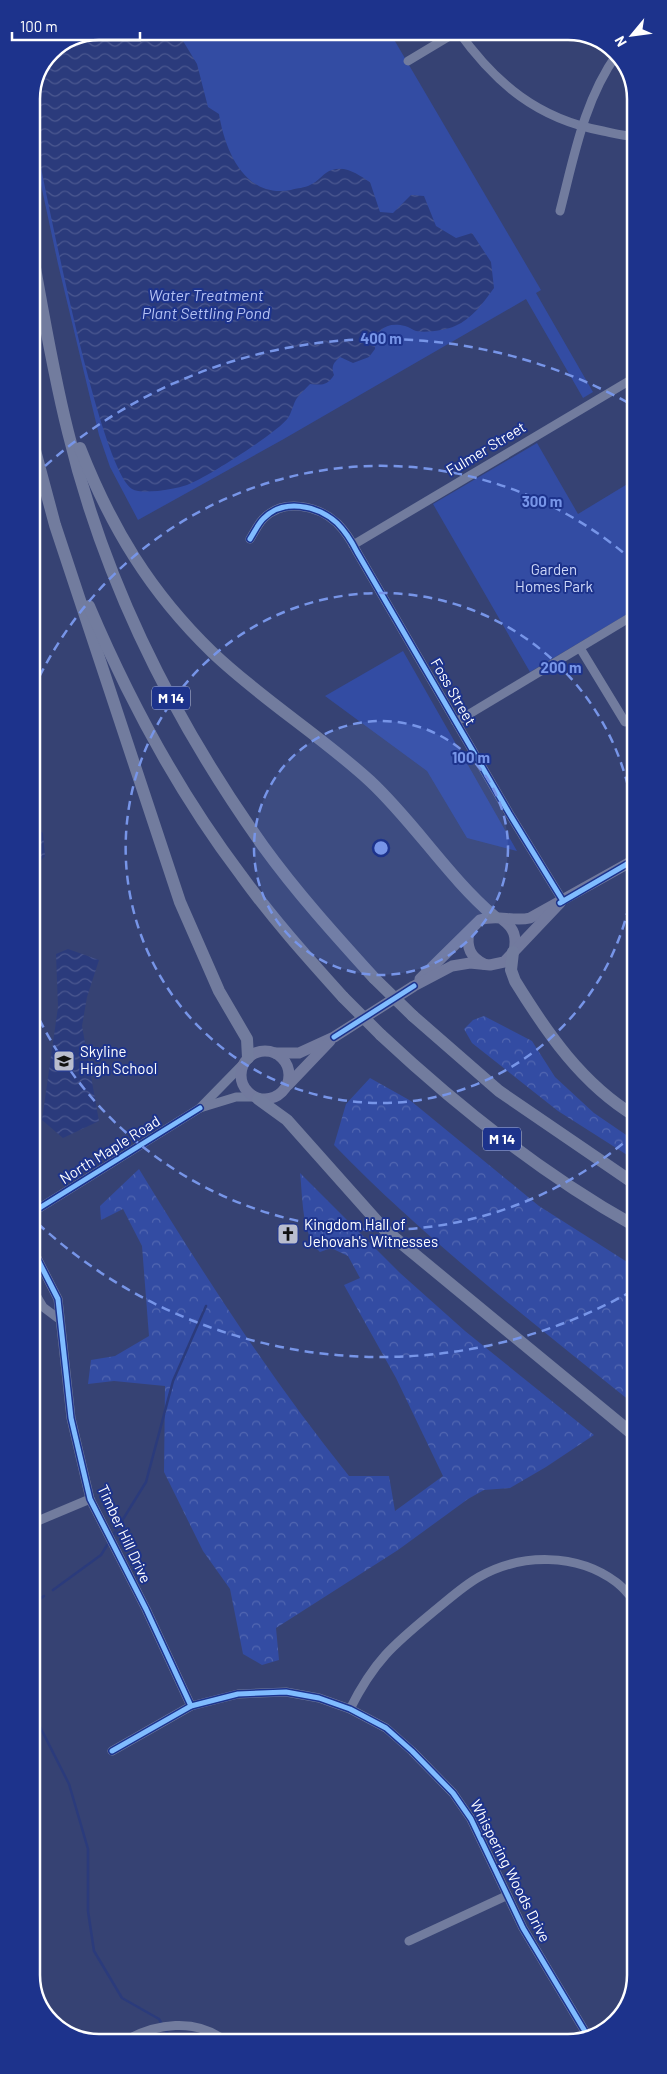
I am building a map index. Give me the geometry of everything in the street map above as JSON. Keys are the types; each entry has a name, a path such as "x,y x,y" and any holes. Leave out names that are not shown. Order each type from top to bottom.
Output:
{"highway":[{"name":"M 14","path":"40,293 68,433 91,512 129,611 151,660 174,705 228,795 264,848 333,932 374,978 413,1016 499,1091 582,1150 627,1179"},
{"path":"55,372 80,448 104,508 123,542 171,609 212,653 371,782 469,894 499,918"},
{"name":"M 14","path":"40,469 55,525 104,641 139,711 178,781 241,876 286,933 342,997 380,1035 483,1125 560,1179 627,1221"},
{"path":"55,525 180,902 219,991 247,1039 247,1059"},
{"path":"514,951 511,970 515,981 558,1046 594,1085 627,1110"},
{"path":"256,1098 287,1120 384,1229 627,1429"}],"main road":[{"path":"414,986 480,920 530,918 562,902 627,864"},
{"path":"334,1037 275,1098 256,1098 248,1093 241,1074 247,1059 260,1051 298,1053 334,1037 414,986 452,966 461,964 497,965 504,962 562,902"},
{"path":"499,918 513,930 516,944 514,951"},
{"path":"469,932 468,947 477,960 484,964"},
{"path":"275,1052 287,1063 290,1079 287,1087"}],"street":[{"path":"408,61 443,40"},
{"path":"464,40 499,81 537,109 581,127 627,135"},
{"path":"560,211 581,127 605,71 612,60"},
{"name":"Fulmer Street","path":"353,545 627,382"},
{"name":"Foss Street","path":"250,539 262,519 277,509 290,506 320,511 338,524 353,545 562,902"},
{"path":"456,722 627,619"},
{"path":"580,648 625,722"},
{"name":"North Maple Road","path":"40,1208 200,1108 247,1059"},
{"name":"North Maple Road","path":"200,1108 236,1097 256,1098"},
{"name":"Timber Hill Drive","path":"40,1264 58,1299 71,1418 90,1499 146,1608 191,1706"},
{"path":"40,1303 42,1307 60,1319"},
{"path":"40,1520 90,1499"},
{"path":"350,1709 377,1663 396,1643 479,1577 504,1566 534,1559 560,1560 590,1569 616,1582 627,1593"},
{"name":"Whispering Woods Drive","path":"112,1752 191,1706 238,1694 274,1692 319,1698 350,1709 386,1728 412,1751 456,1797 482,1840 506,1896 535,1950 585,2031"},
{"path":"409,1941 506,1896"},
{"path":"140,2034 157,2026 180,2025 199,2028 211,2034"}],"green space":[{"name":"Water Treatment Plant Settling Pond","path":"99,40 394,40 541,290 536,293 593,392 583,398 526,299 282,440 138,520 110,467 99,435 40,180 40,99 44,76 57,57 66,50 76,44"},
{"name":"Garden Homes Park","path":"537,443 578,514 627,484 627,614 530,672 433,504"},
{"path":"403,651 517,851 467,838 427,771 325,696"},
{"path":"484,1016 532,1041 555,1077 594,1113 627,1136 627,1155 558,1111 472,1043 464,1029 473,1020"},
{"path":"370,1078 411,1101 539,1206 627,1262 627,1399 443,1248 334,1145 346,1104"},
{"path":"139,1169 239,1326 292,1402 349,1476 389,1476 395,1511 443,1476 396,1378 344,1285 360,1278 348,1256 331,1248 320,1252 309,1235 304,1215 300,1173 400,1273 465,1331 594,1435 510,1488 484,1490 468,1499 398,1550 276,1628 279,1660 262,1665 243,1654 230,1589 203,1551 164,1472 165,1386 114,1381 88,1384 91,1360 115,1356 149,1336 142,1246 123,1209 101,1220 100,1206"}],"water":[{"name":"Water Treatment Plant Settling Pond","path":"182,40 197,64 208,107 219,114 226,143 232,157 250,180 261,187 275,191 291,190 308,186 332,170 347,170 370,182 380,212 393,213 411,195 424,196 436,226 456,238 472,233 491,262 494,288 472,315 451,327 425,332 399,325 383,328 375,342 375,349 369,357 353,363 340,357 333,365 334,375 331,379 324,384 310,384 297,398 288,418 282,425 209,474 187,485 175,488 159,491 137,491 132,489 118,469 103,429 88,376 59,253 40,161 40,99 44,76 57,57 76,44 87,41"},
{"path":"40,831 43,833 45,856 40,861"},
{"path":"68,949 99,960 87,997 82,1026 99,1121 63,1138 42,1120 58,1007 56,954"}],"waterway":[{"path":"112,1537 146,1482 173,1381 206,1306"},
{"path":"53,1590 101,1555 109,1542"},
{"path":"40,1599 44,1596"},
{"path":"40,1727 69,1784 88,1849 88,1911 94,1951 122,1998 159,2019 162,2024"},
{"path":"165,2029 168,2034"}],"cycle path":[{"path":"250,539 263,519 271,512 290,506 310,508 329,517 340,526 353,544 509,813 563,901"},
{"path":"560,903 627,864"},
{"path":"334,1037 414,986"},
{"path":"40,1208 200,1108"},
{"path":"40,1264 58,1299 71,1418 90,1499 146,1609 191,1706"},
{"path":"112,1751 191,1706 238,1694 286,1692 319,1698 350,1709 386,1728 412,1751 453,1793 471,1819 523,1928 585,2031"}],"place":[{"name":"Skyline High School","path":"64,1061"},
{"name":"Kingdom Hall of Jehovah's Witnesses","path":"288,1234"}]}
